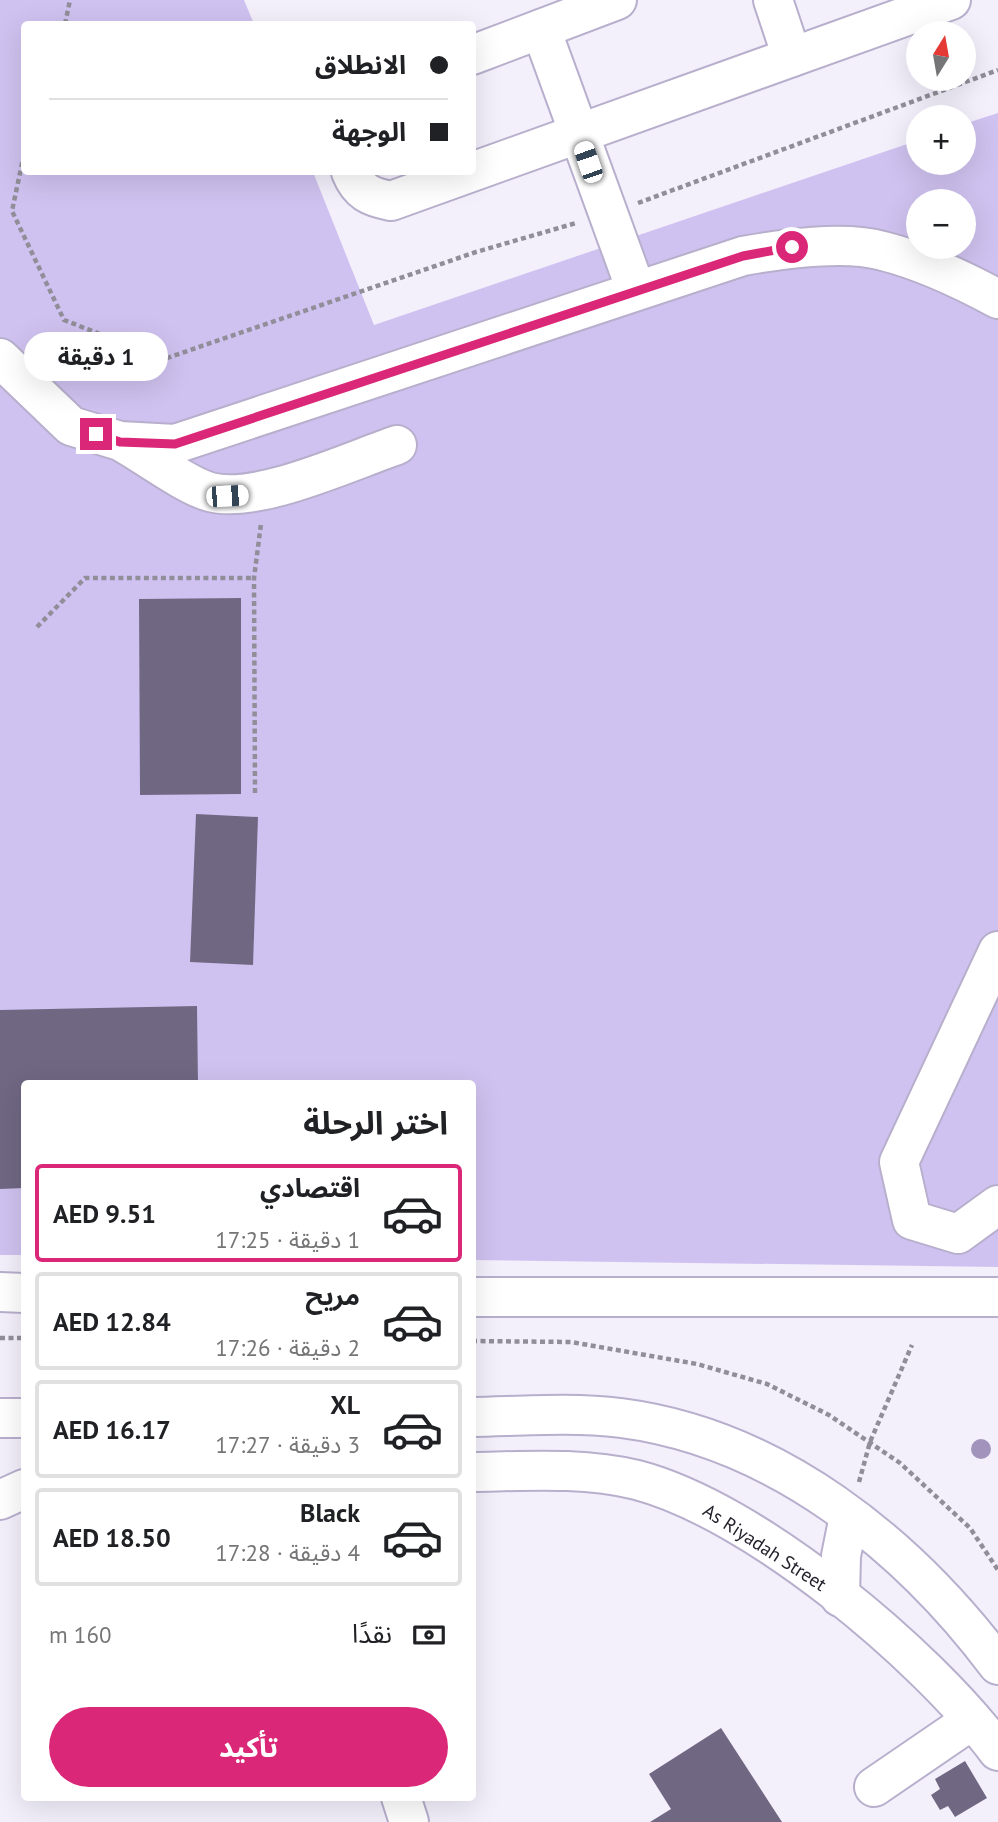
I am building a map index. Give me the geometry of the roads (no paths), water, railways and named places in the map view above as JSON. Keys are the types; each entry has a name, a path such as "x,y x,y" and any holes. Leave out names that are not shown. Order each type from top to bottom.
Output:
{"street":[{"path":"476,53 617,0"},
{"path":"773,0 792,57"},
{"path":"476,172 951,0"},
{"path":"541,29 636,290"},
{"path":"352,175 357,186 371,197 391,201 466,175"},
{"path":"120,442 175,444 636,290 743,256 792,247 881,250 956,276 998,299"},
{"path":"0,358 6,367 71,426 120,442 207,492 227,496 266,490 397,445"},
{"path":"998,951 899,1161 912,1220 958,1234 998,1205"},
{"path":"0,1292 21,1293"},
{"path":"476,1297 998,1297"},
{"path":"476,1417 585,1415 620,1418 685,1430 745,1452 785,1473 849,1516 930,1585 998,1665"},
{"path":"0,1418 21,1418"},
{"path":"0,1468 21,1468"},
{"name":"As Riyadah Street","path":"476,1472 565,1470 601,1473 666,1490 724,1516 840,1597 892,1641 972,1720 998,1751"},
{"path":"0,1500 21,1490"},
{"path":"840,1597 841,1556 849,1516"},
{"path":"874,1787 972,1720"},
{"path":"402,1801 409,1822"}]}
